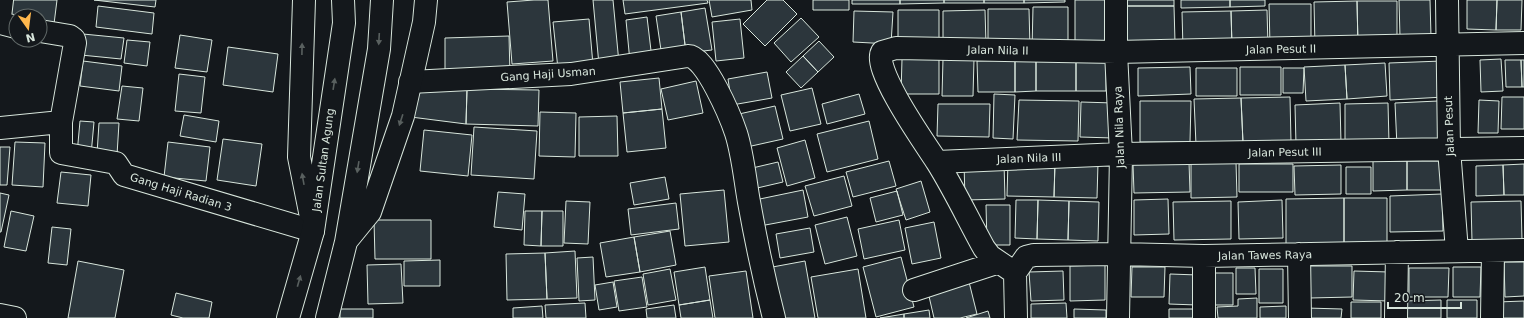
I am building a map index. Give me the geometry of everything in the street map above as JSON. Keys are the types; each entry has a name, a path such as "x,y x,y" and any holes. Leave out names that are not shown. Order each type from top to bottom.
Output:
{"main road":[{"path":"0,18 2,0"},
{"path":"304,0 300,157 313,231"},
{"name":"Jalan Sultan Agung","path":"288,318 313,231 344,23 343,0"},
{"path":"327,318 346,242 379,49 382,0"},
{"path":"346,242 370,212 403,116 424,22 426,0"},
{"name":"Jalan Nila Raya","path":"1116,0 1116,52 1121,154 1118,318"},
{"name":"Jalan Pesut","path":"1447,0 1446,46 1449,149 1457,251"},
{"path":"0,128 61,122 76,43 70,36 48,32"},
{"name":"Jalan Pesut II","path":"1116,52 1446,46 1524,43"},
{"name":"Jalan Nila II","path":"937,162 914,129 891,86 881,59 881,53 896,48 1116,52"},
{"name":"Gang Haji Usman","path":"410,82 571,74 694,56 702,64 722,98 737,135 759,256 774,318"},
{"name":"Gang Haji Radian 3","path":"61,122 61,152 116,163 123,174 313,231"},
{"name":"Jalan Pesut III","path":"1121,154 1524,148"},
{"name":"Jalan Nila III","path":"937,162 1121,154"},
{"path":"937,162 984,248 990,256 1007,268 1016,318"},
{"name":"Jalan Tawes Raya","path":"1007,268 1026,257 1034,255 1119,254 1204,256 1524,250"},
{"path":"1492,318 1493,251"},
{"path":"1396,318 1397,252"},
{"path":"1299,254 1300,318"},
{"path":"1204,256 1204,318"},
{"path":"914,290 1007,268"},
{"path":"0,315 15,318"}],"building":[{"path":"4,0 57,0 54,24 48,23 48,8 8,8 8,16 2,16"},
{"path":"94,0 156,0 155,7"},
{"path":"548,0 553,61 512,64 507,2"},
{"path":"593,0 613,0 619,63 599,65"},
{"path":"623,0 707,0 708,3 625,14"},
{"path":"709,0 751,0 752,10 712,17"},
{"path":"767,0 783,0 797,14 765,46 743,24"},
{"path":"813,0 849,0 849,10 813,10"},
{"path":"852,0 900,0 900,4 852,4"},
{"path":"900,0 944,0 944,3 900,4"},
{"path":"944,0 984,0 984,3 944,3"},
{"path":"984,0 1024,0 1024,3 984,3"},
{"path":"1024,0 1065,0 1065,2 1024,3"},
{"path":"1075,0 1105,0 1105,50 1075,50"},
{"path":"1126,0 1174,0 1174,6 1126,6"},
{"path":"1181,0 1230,0 1230,7 1181,8"},
{"path":"1230,0 1265,0 1265,6 1230,7"},
{"path":"1399,0 1430,0 1431,37 1400,37"},
{"path":"1467,0 1497,0 1496,30 1467,29"},
{"path":"1497,0 1522,0 1521,30 1496,30"},
{"path":"1357,1 1397,1 1397,46 1358,46"},
{"path":"1357,1 1358,46 1315,47 1314,2"},
{"path":"1269,4 1311,4 1311,45 1270,46"},
{"path":"98,6 154,13 152,34 96,27"},
{"path":"1126,6 1174,6 1175,42 1126,43"},
{"path":"1033,7 1068,7 1068,50 1032,49"},
{"path":"705,8 712,50 686,53 681,12"},
{"path":"988,9 1029,9 1030,48 988,48"},
{"path":"898,10 939,10 939,46 898,46"},
{"path":"985,10 986,44 943,45 943,11"},
{"path":"1267,10 1268,46 1232,47 1231,11"},
{"path":"854,11 893,12 891,44 853,42"},
{"path":"1231,11 1232,47 1183,49 1182,12"},
{"path":"681,12 686,53 662,57 656,16"},
{"path":"647,17 652,59 630,62 626,20"},
{"path":"801,18 819,37 791,62 774,43"},
{"path":"589,19 593,65 558,69 553,22"},
{"path":"740,19 744,58 716,61 712,22"},
{"path":"83,34 124,38 121,59 81,55"},
{"path":"180,35 212,40 207,72 175,68"},
{"path":"509,36 510,75 445,77 445,38"},
{"path":"127,40 150,42 147,66 124,63"},
{"path":"819,41 834,57 818,72 803,56"},
{"path":"228,47 278,54 273,92 223,85"},
{"path":"803,56 818,72 801,88 786,72"},
{"path":"902,59 939,59 939,94 901,94"},
{"path":"943,59 974,59 973,96 942,96"},
{"path":"1501,59 1503,91 1481,92 1480,60"},
{"path":"1015,60 1015,92 978,92 977,61"},
{"path":"1015,60 1036,60 1036,91 1015,92"},
{"path":"1036,60 1076,60 1076,91 1036,91"},
{"path":"1076,60 1106,60 1106,91 1076,91"},
{"path":"1505,60 1521,60 1522,87 1506,87"},
{"path":"1521,60 1524,60 1524,87 1522,87"},
{"path":"83,61 122,66 119,91 80,86"},
{"path":"1442,61 1444,97 1390,100 1389,63"},
{"path":"1385,63 1387,96 1347,99 1345,65"},
{"path":"1345,65 1347,99 1306,101 1304,67"},
{"path":"1190,67 1191,94 1138,96 1138,68"},
{"path":"1240,67 1281,67 1281,95 1240,95"},
{"path":"1196,68 1237,68 1237,96 1196,96"},
{"path":"1283,68 1304,68 1303,93 1283,93"},
{"path":"767,72 772,98 732,105 728,79"},
{"path":"179,74 205,77 201,113 175,111"},
{"path":"659,78 662,109 623,113 620,82"},
{"path":"696,81 703,113 668,120 661,89"},
{"path":"410,82 467,89 466,124 403,116"},
{"path":"122,86 143,88 139,121 117,119"},
{"path":"812,88 821,124 790,131 781,95"},
{"path":"467,89 539,90 538,126 466,124"},
{"path":"859,94 865,114 827,124 822,104"},
{"path":"994,94 1015,95 1013,139 993,138"},
{"path":"1290,97 1291,142 1243,143 1241,98"},
{"path":"1502,97 1524,97 1524,129 1501,129"},
{"path":"1241,98 1243,143 1196,145 1194,99"},
{"path":"1019,100 1079,101 1078,141 1017,140"},
{"path":"1479,100 1499,101 1498,133 1478,133"},
{"path":"1140,101 1191,101 1190,142 1140,142"},
{"path":"1438,101 1440,145 1397,147 1395,103"},
{"path":"1081,102 1114,103 1113,138 1080,137"},
{"path":"1340,103 1341,143 1296,145 1295,105"},
{"path":"1388,103 1389,143 1345,144 1345,104"},
{"path":"938,104 990,104 989,137 937,136"},
{"path":"775,106 783,139 747,147 739,114"},
{"path":"662,109 666,148 627,152 623,113"},
{"path":"540,112 576,113 575,157 539,156"},
{"path":"184,115 219,121 216,142 180,136"},
{"path":"617,116 618,156 579,156 579,117"},
{"path":"80,121 94,122 91,155 77,154"},
{"path":"869,121 878,159 827,172 817,134"},
{"path":"99,123 119,123 117,155 97,154"},
{"path":"474,127 537,131 534,179 471,175"},
{"path":"424,130 472,135 468,176 420,171"},
{"path":"223,139 262,144 256,186 217,180"},
{"path":"805,140 815,178 787,186 777,148"},
{"path":"15,142 45,143 43,187 12,185"},
{"path":"168,142 210,147 206,181 164,177"},
{"path":"0,147 10,147 7,185 0,185"},
{"path":"889,161 896,186 853,197 846,172"},
{"path":"1008,161 1055,162 1054,197 1007,196"},
{"path":"1373,161 1407,161 1407,190 1373,191"},
{"path":"1407,161 1442,161 1442,190 1407,190"},
{"path":"778,162 783,182 753,189 748,169"},
{"path":"1004,162 1005,199 965,200 964,163"},
{"path":"1055,162 1098,163 1097,198 1054,197"},
{"path":"1189,162 1190,192 1134,193 1133,164"},
{"path":"1236,162 1237,197 1191,198 1191,163"},
{"path":"1239,164 1293,164 1293,192 1239,192"},
{"path":"1524,164 1524,195 1504,195 1503,165"},
{"path":"1341,165 1341,194 1295,195 1294,166"},
{"path":"1503,165 1504,195 1476,196 1476,166"},
{"path":"1346,167 1371,167 1371,194 1346,194"},
{"path":"61,172 91,175 88,206 57,203"},
{"path":"844,176 852,206 814,216 805,186"},
{"path":"665,177 669,199 634,205 630,183"},
{"path":"921,181 930,212 906,220 896,189"},
{"path":"724,190 729,242 685,246 680,194"},
{"path":"803,190 808,217 760,226 755,200"},
{"path":"897,191 903,215 876,222 870,198"},
{"path":"498,192 525,194 522,230 494,227"},
{"path":"0,193 9,195 1,232 0,232"},
{"path":"1442,194 1443,231 1390,232 1390,196"},
{"path":"1344,198 1387,198 1387,243 1344,244"},
{"path":"1344,198 1344,244 1286,244 1286,199"},
{"path":"1168,199 1169,234 1134,235 1134,200"},
{"path":"1016,200 1038,200 1037,239 1015,238"},
{"path":"1038,200 1069,201 1068,240 1037,239"},
{"path":"1282,200 1283,238 1239,239 1238,202"},
{"path":"566,201 590,202 588,244 564,243"},
{"path":"1069,201 1099,202 1098,241 1068,240"},
{"path":"1231,201 1231,239 1174,240 1173,202"},
{"path":"1521,201 1522,240 1472,241 1471,202"},
{"path":"676,203 679,229 631,235 628,209"},
{"path":"986,205 1010,205 1010,245 987,245"},
{"path":"11,211 34,216 26,251 4,247"},
{"path":"525,211 542,211 541,246 524,245"},
{"path":"542,211 563,211 563,246 541,246"},
{"path":"847,217 857,256 825,264 815,225"},
{"path":"374,220 431,220 431,259 375,259"},
{"path":"899,220 905,250 864,259 858,229"},
{"path":"934,222 941,258 912,264 905,228"},
{"path":"52,227 71,229 67,265 48,263"},
{"path":"810,228 814,252 780,258 776,234"},
{"path":"670,231 676,265 640,272 634,237"},
{"path":"634,237 640,272 606,277 600,243"},
{"path":"575,251 577,298 547,299 545,253"},
{"path":"545,253 547,299 507,300 506,254"},
{"path":"593,257 595,300 579,301 577,258"},
{"path":"901,257 914,307 876,317 863,267"},
{"path":"440,260 440,286 404,286 404,261"},
{"path":"78,261 124,270 115,318 68,318"},
{"path":"805,261 815,318 776,318 767,268"},
{"path":"1504,262 1524,262 1524,296 1505,297"},
{"path":"401,264 403,303 368,304 367,265"},
{"path":"1105,265 1105,300 1070,301 1070,266"},
{"path":"1310,266 1352,266 1352,297 1310,298"},
{"path":"705,267 710,300 679,305 674,272"},
{"path":"1132,267 1165,267 1164,297 1131,297"},
{"path":"1453,267 1481,267 1480,297 1453,297"},
{"path":"1236,268 1255,268 1256,294 1236,294"},
{"path":"1409,268 1449,268 1448,297 1409,297"},
{"path":"670,269 676,300 648,305 643,274"},
{"path":"858,269 866,318 818,318 811,277"},
{"path":"1259,269 1283,269 1283,303 1259,303"},
{"path":"746,271 753,318 715,318 709,276"},
{"path":"1063,271 1064,300 1031,301 1029,272"},
{"path":"1354,271 1389,272 1389,301 1353,300"},
{"path":"1212,273 1233,273 1233,305 1212,305"},
{"path":"1170,274 1198,275 1197,305 1169,304"},
{"path":"642,277 647,307 619,311 614,281"},
{"path":"613,282 617,307 599,310 595,285"},
{"path":"969,282 977,314 960,318 934,318 928,292"},
{"path":"176,293 212,302 209,318 183,318 171,315"},
{"path":"1257,298 1257,318 1218,318 1217,307 1238,306 1238,299"},
{"path":"710,300 713,318 681,318 679,305"},
{"path":"1441,300 1441,318 1404,318 1404,301"},
{"path":"1447,300 1477,300 1477,318 1447,318"},
{"path":"1524,301 1524,318 1498,318 1497,302"},
{"path":"1351,302 1381,302 1381,318 1351,318"},
{"path":"585,303 586,318 546,318 545,305"},
{"path":"1066,303 1067,318 1031,318 1031,304"},
{"path":"674,305 676,318 647,318 646,309"},
{"path":"542,306 543,318 513,318 513,308"},
{"path":"1286,306 1286,318 1260,318 1260,307"},
{"path":"1306,308 1342,309 1341,318 1306,318"},
{"path":"340,309 373,309 373,318 340,318"},
{"path":"1074,309 1106,310 1106,318 1074,318"},
{"path":"1169,309 1193,309 1193,318 1169,318"},
{"path":"929,310 930,318 904,318 904,314"},
{"path":"988,311 990,318 966,318"},
{"path":"904,314 904,318 880,318"}]}
